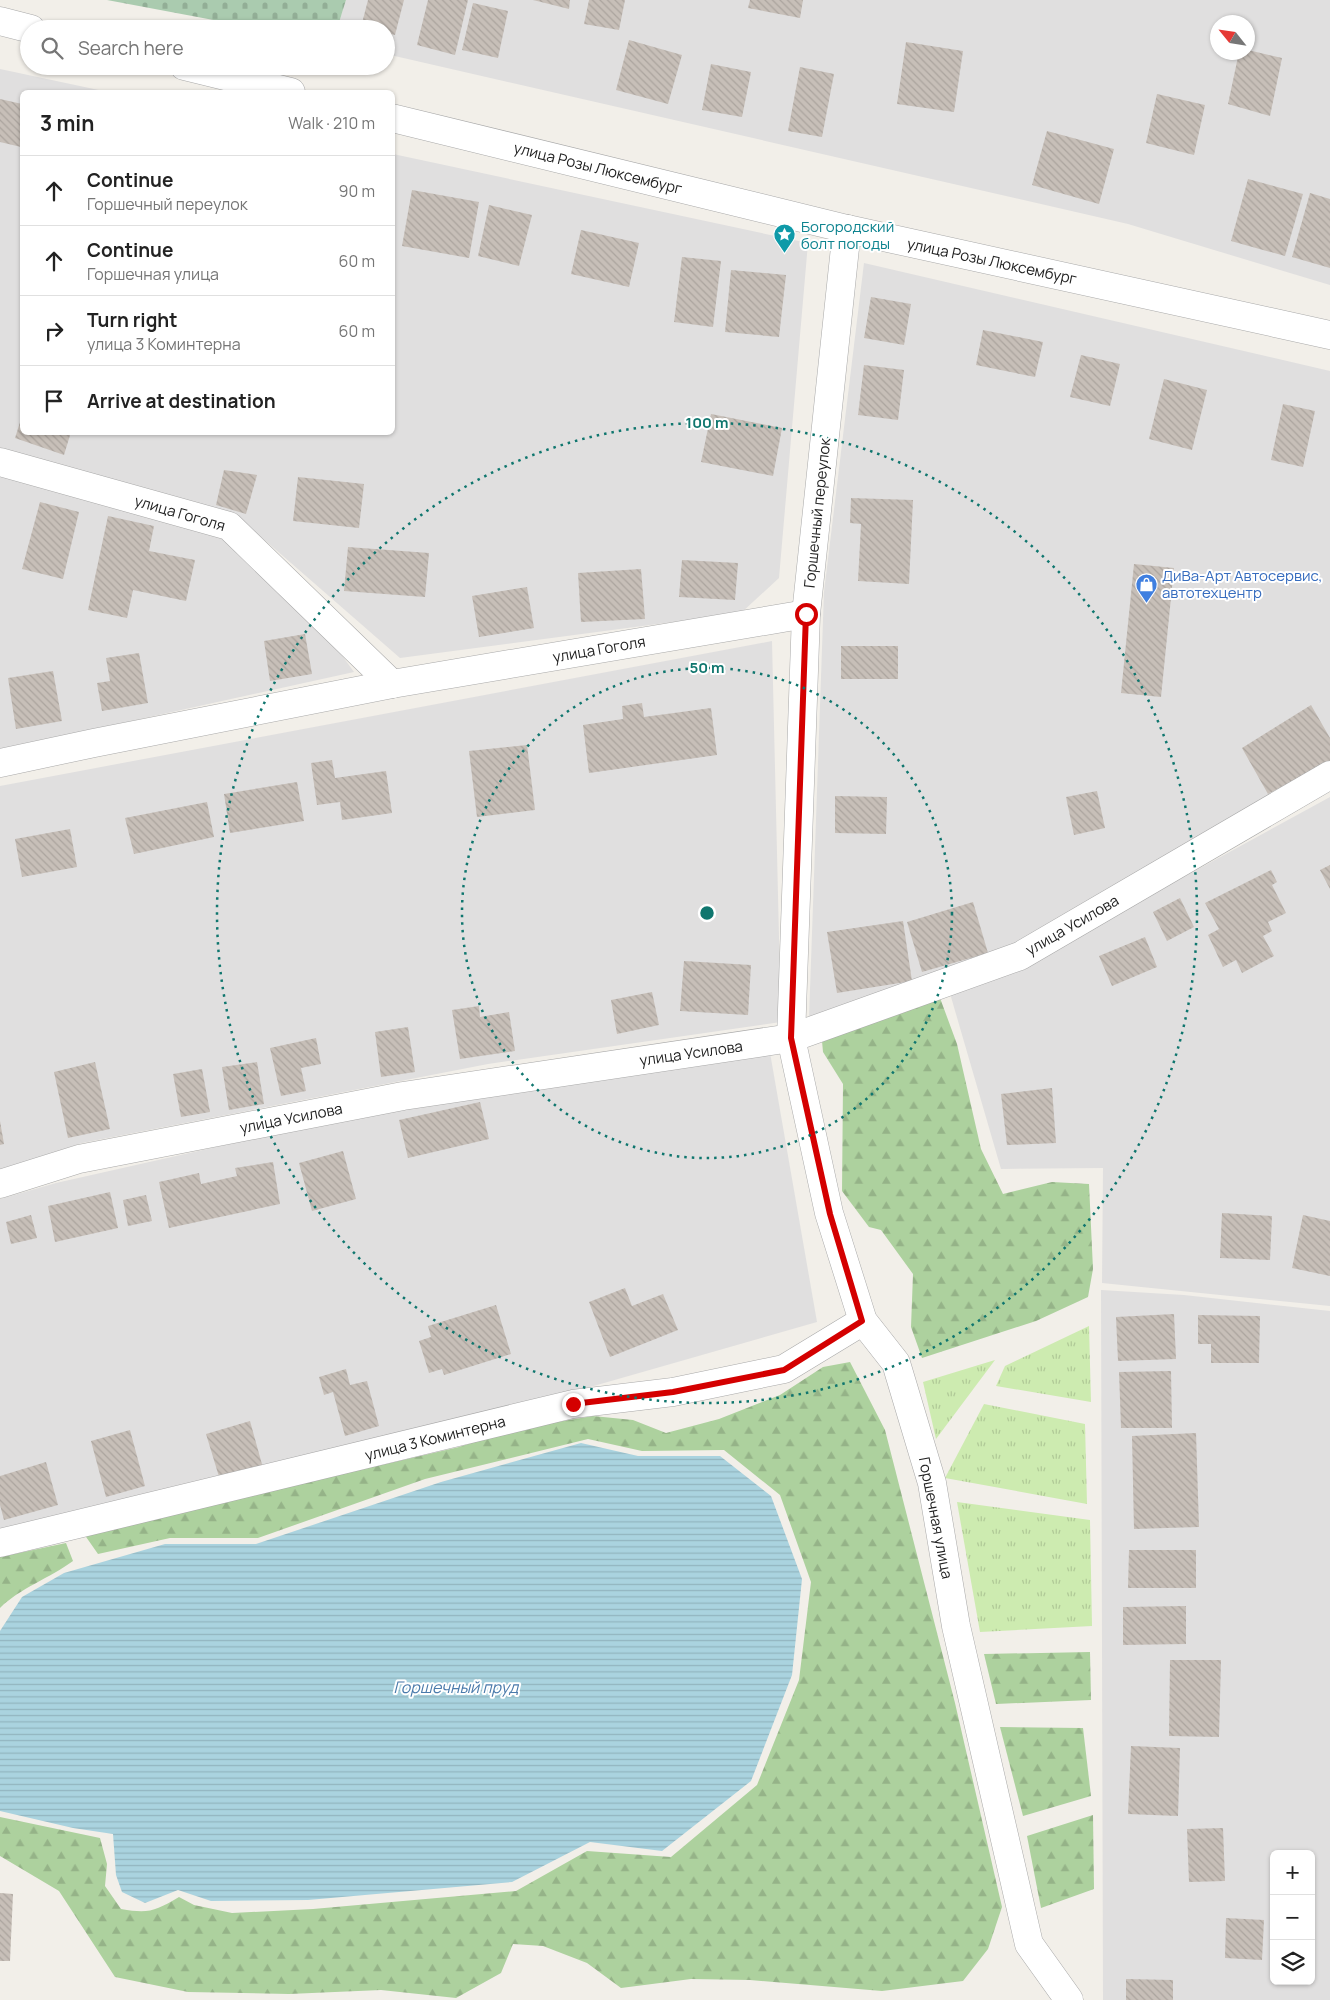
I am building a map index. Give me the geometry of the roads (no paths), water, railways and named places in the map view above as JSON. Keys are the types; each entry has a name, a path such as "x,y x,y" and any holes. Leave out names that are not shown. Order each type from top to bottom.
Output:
{"street":[{"path":"0,21 20,26"},
{"path":"221,75 283,90"},
{"name":"улица Розы Люксембург","path":"395,119 848,229 1330,336"},
{"name":"Горшечный переулок","path":"791,1038 806,614 848,229"},
{"name":"улица Гоголя","path":"0,462 229,526 392,684"},
{"name":"улица Гоголя","path":"0,763 392,684 806,614"},
{"name":"улица Усилова","path":"0,1184 79,1159 403,1096 791,1038 1020,956 1330,775"},
{"name":"Горшечная улица","path":"791,1038 830,1214 862,1321 896,1363 932,1483 956,1626 1029,1944 1069,2000"},
{"name":"улица 3 Коминтерна","path":"0,1543 573,1404 673,1392 784,1370 862,1321"}],"water":[{"name":"Горшечный пруд","path":"581,1443 638,1456 720,1456 771,1496 802,1579 792,1675 751,1781 662,1851 590,1842 512,1882 308,1900 211,1901 178,1890 145,1903 122,1892 116,1875 113,1834 73,1828 0,1811 0,1631 22,1597 64,1573 165,1544 256,1544 441,1482"}],"place":[{"name":"Богородский болт погоды","path":"785,254"},
{"name":"ДиВа-Арт Автосервис, автотехцентр","path":"1146,603"}]}
